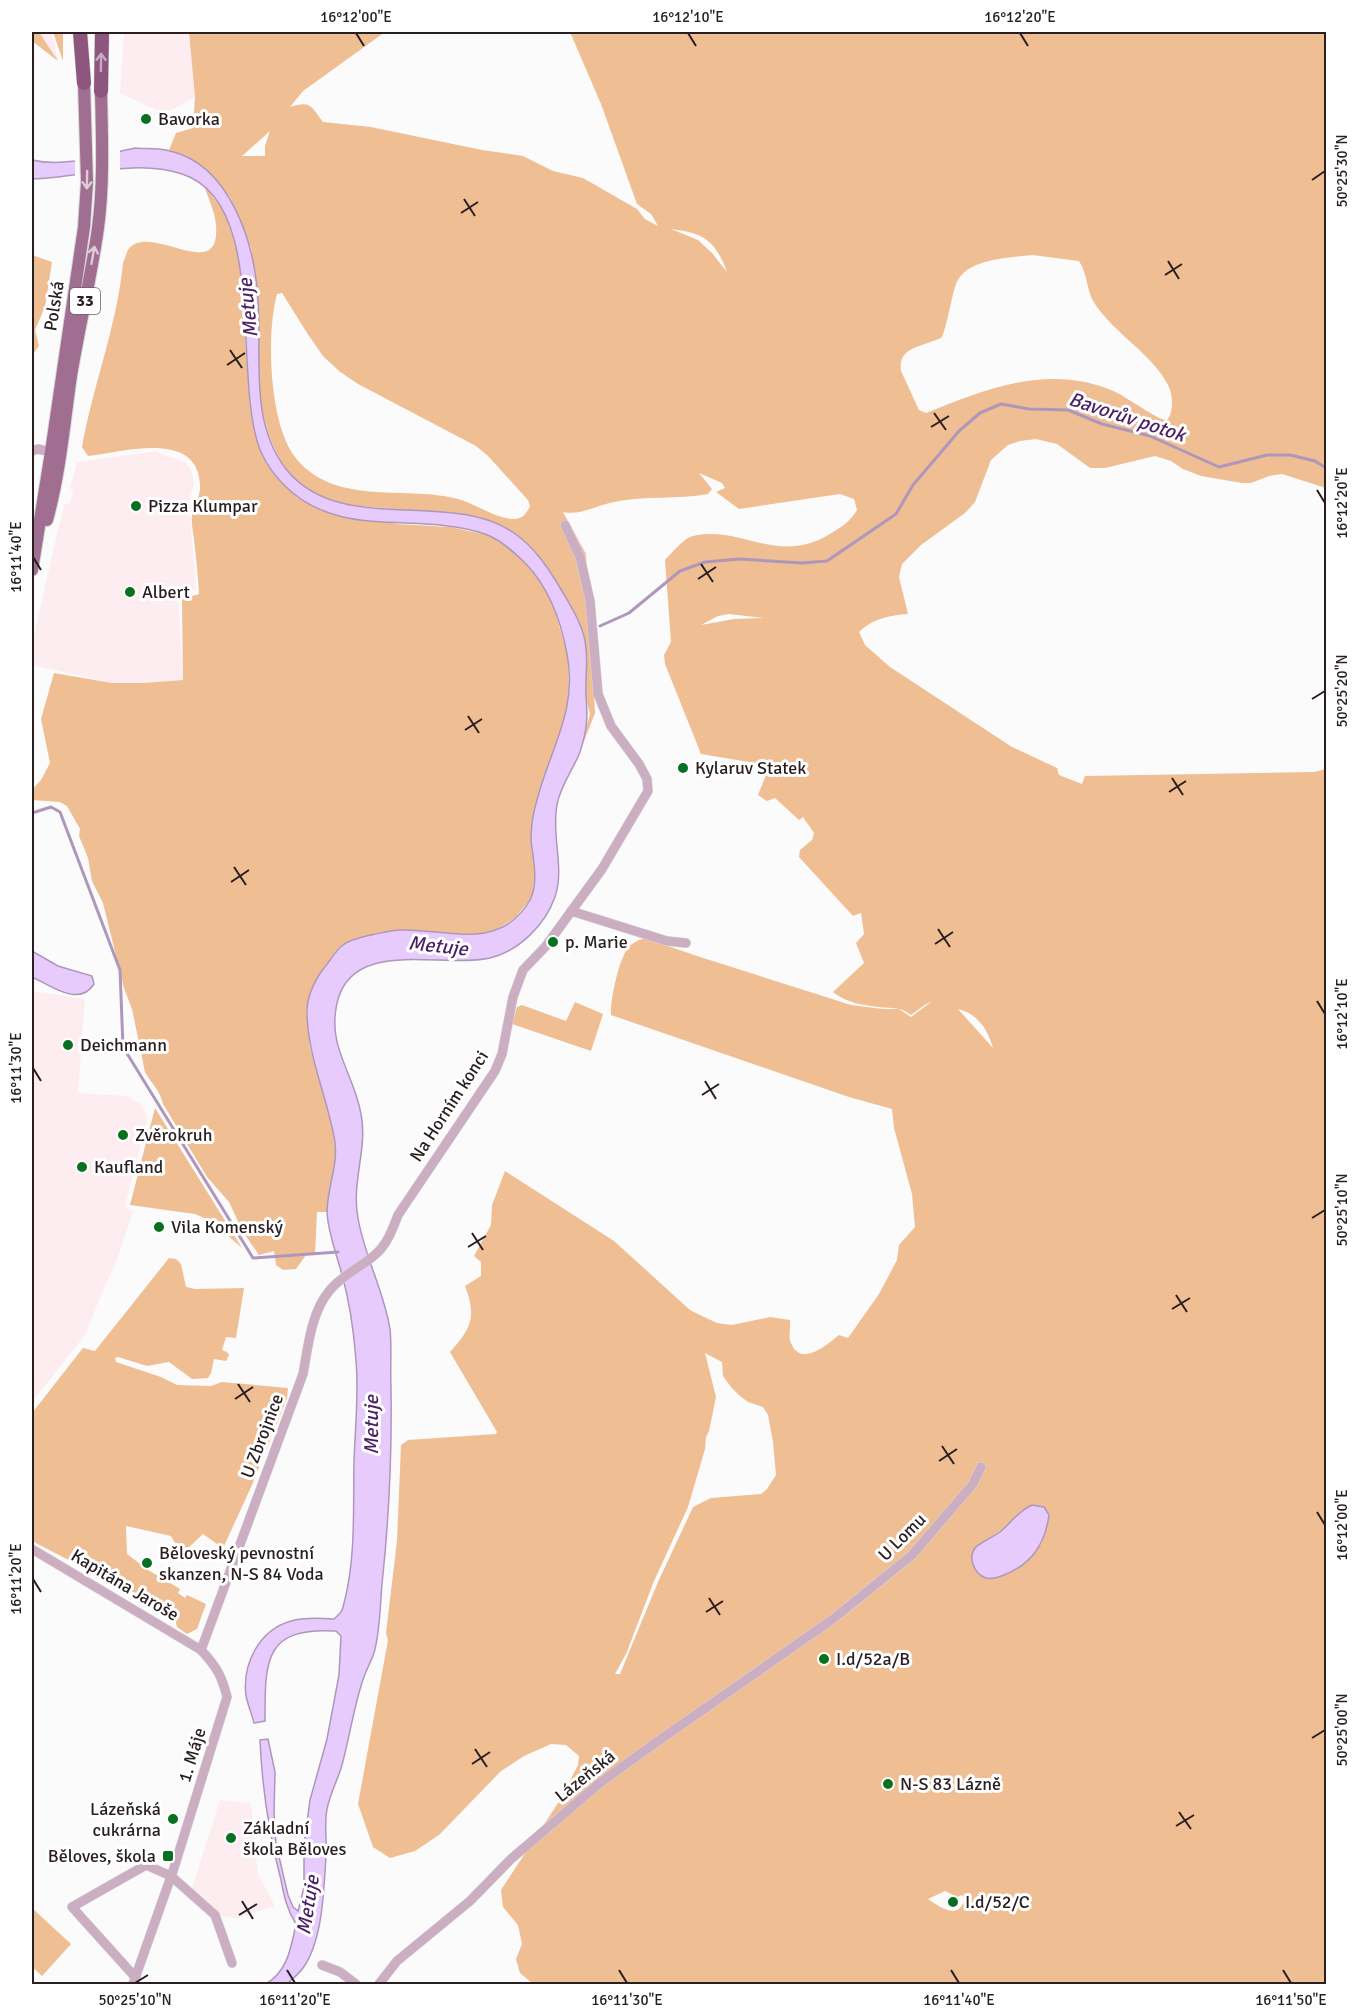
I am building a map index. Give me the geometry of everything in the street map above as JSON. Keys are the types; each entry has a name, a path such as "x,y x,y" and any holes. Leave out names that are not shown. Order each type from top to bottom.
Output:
{"highway":[{"path":"84,83 80,33 102,33 101,91"}],"main road":[{"name":"Polská","path":"32,574 54,494 56,453 84,227 87,133 84,83"},
{"name":"Polská","path":"32,570 72,375 98,228 102,133 101,91"}],"street":[{"path":"32,451 38,449 56,453"},
{"name":"Na Horním konci","path":"378,1252 387,1241 398,1215 495,1071 502,1054 517,982 523,970 546,946 602,869 648,791 647,779 639,764 611,726 598,694 587,585 580,557 565,525"},
{"path":"571,911 667,941 686,943"},
{"name":"U Zbrojnice","path":"201,1650 303,1374 312,1328 324,1297 336,1283 378,1252"},
{"name":"U Lomu","path":"833,1619 912,1555 973,1484 981,1467"},
{"name":"Kapitána Jaroše","path":"32,1549 201,1650"},
{"name":"Lázeňská","path":"379,1984 397,1961 470,1901 511,1859 600,1783 833,1619"},
{"name":"1. Máje","path":"135,1981 171,1876 227,1697 215,1664 201,1650"},
{"path":"135,1981 72,1907 146,1865 171,1876 215,1915 232,1963"},
{"path":"322,1965 340,1972 356,1984"}],"shaded area":[{"path":"32,32 39,32 58,61 32,41"},
{"path":"39,32 52,32 58,61"},
{"path":"53,32 63,32 63,61"},
{"path":"124,32 189,32 195,97 164,114 120,93"},
{"path":"189,32 385,32 303,91 290,107 303,104 310,106 323,122 371,127 523,156 553,171 583,178 637,209 645,219 658,226 651,214 637,204 601,104 570,32 1326,32 1326,488 1282,474 1251,483 1201,476 1155,456 1105,468 1090,468 1057,444 1036,439 1020,441 1008,445 991,460 975,502 965,513 921,545 902,564 899,577 908,614 882,618 859,632 865,645 890,667 1012,747 1057,768 1059,775 1082,784 1085,776 1314,772 1326,769 1326,1984 533,1984 520,1973 516,1959 522,1944 518,1925 503,1907 501,1890 560,1800 578,1765 579,1756 566,1745 551,1744 524,1756 501,1771 439,1835 415,1851 390,1858 373,1847 358,1804 388,1640 386,1633 397,1541 401,1445 408,1440 496,1434 497,1432 450,1352 463,1336 470,1322 471,1306 465,1286 481,1276 481,1262 474,1256 491,1225 492,1205 505,1171 614,1241 690,1310 717,1323 732,1325 770,1317 790,1320 790,1341 795,1350 801,1354 815,1352 839,1335 848,1338 879,1294 897,1260 899,1245 915,1227 912,1194 894,1128 892,1109 849,1097 611,1015 621,961 631,945 645,938 851,1005 899,1009 855,1003 833,992 864,963 856,943 864,934 861,913 853,916 799,857 800,850 812,840 814,833 803,817 799,820 775,798 767,801 758,795 768,770 767,765 701,754 665,664 664,655 671,642 665,560 682,543 693,536 711,534 776,546 811,543 842,526 857,510 854,499 840,494 739,509 716,492 725,488 722,483 699,473 712,489 708,494 626,500 582,511 563,512 586,554 595,713 579,754 590,714 586,698 586,647 583,631 517,535 392,509 349,505 321,497 298,483 281,462 269,436 261,406 257,372 258,300 251,248 230,197 190,159 169,150 176,133 193,128 195,97","holes":["270,131 265,146 265,156 242,156","671,229 692,233 707,240 718,252 727,272 698,240","1032,255 1079,261 1095,304 1103,315 1153,363 1168,385 1172,403 1167,420 1111,390 1064,379 1017,383 994,388 926,413 919,410 901,371 901,362 908,351 942,337 955,287 960,277 967,270 987,261","282,293 323,356 339,371 358,384 476,446 488,456 528,500 530,506 526,514 516,519 506,518 454,498 348,488 329,482 311,472 295,457 286,442 275,401 271,354 277,294","729,614 764,618 734,619 701,625 718,616","931,1002 911,1017 899,1009 911,1015","958,1009 977,1019 985,1029 993,1048","705,1353 722,1362 723,1376 740,1396 748,1402 763,1407 768,1415 776,1475 761,1494 711,1498 693,1507 658,1582 620,1674 615,1674 626,1654 654,1581 688,1507 705,1449 716,1397","1022,1510 1049,1515 1041,1545 977,1547 1006,1526","945,1891 957,1897 962,1895 965,1899 962,1906 953,1911 928,1899"]},
{"path":"204,185 225,213 239,256 250,407 297,498 397,524 450,527 488,535 510,549 539,577 553,605 568,656 569,697 559,740 537,799 531,834 535,872 532,897 515,918 497,929 472,936 399,930 306,1008 310,1048 332,1124 336,1151 327,1212 317,1212 315,1255 306,1255 296,1269 283,1270 276,1265 274,1251 259,1255 243,1232 229,1202 207,1177 163,1104 158,1091 145,1072 132,1009 124,988 103,903 92,881 88,858 79,836 80,829 67,806 60,802 32,800 32,790 41,780 50,763 41,719 54,673 112,683 183,680 182,599 199,594 192,521 200,489 196,468 187,456 173,450 138,449 88,456 82,447 116,310 123,263 128,250 138,243 151,242 196,252 207,251 215,243 216,225"},
{"path":"32,255 52,262 45,307 35,330 39,346 32,355"},
{"path":"157,451 186,463 192,472 194,482 189,502 196,590 178,593 183,680 112,683 32,665 32,643 64,504 70,504 73,491 70,489 77,462"},
{"path":"32,991 85,999 78,1093 127,1096 140,1104 148,1117 125,1207 133,1211 115,1265 85,1335 32,1402"},
{"path":"575,1002 603,1014 591,1051 512,1024 517,1007 522,1005 566,1021"},
{"path":"155,1108 242,1248 211,1221 195,1214 130,1205"},
{"path":"169,1258 176,1259 181,1264 186,1287 195,1289 244,1288 236,1338 226,1337 222,1350 229,1355 226,1361 214,1359 208,1378 192,1379 169,1362 147,1366 118,1357 115,1358 116,1362 161,1377 177,1385 211,1386 222,1382 288,1388 287,1398 252,1485 224,1546 220,1546 203,1534 186,1550 180,1551 171,1536 126,1526 127,1554 180,1589 178,1593 185,1598 187,1595 206,1604 197,1629 187,1634 177,1627 175,1620 126,1590 32,1541 32,1413 83,1348 95,1351"},
{"name":"Základní škola Běloves","path":"220,1800 251,1803 258,1874 275,1906 238,1918 222,1916 206,1899 191,1891"},
{"path":"32,1908 71,1944 42,1976 32,1967"}],"water":[{"name":"Metuje","path":"135,148 166,150 191,159 209,172 224,190 236,210 252,255 256,278 262,409 274,450 286,469 309,489 335,501 365,507 459,514 488,520 514,533 540,557 559,586 580,624 587,655 586,730 580,752 561,791 557,805 558,886 551,907 538,927 521,943 501,955 490,958 401,960 379,963 360,970 346,983 337,1003 335,1019 338,1047 358,1099 363,1127 356,1191 358,1218 390,1329 390,1486 378,1637 358,1696 342,1765 327,1809 324,1883 319,1929 310,1956 301,1970 287,1984 266,1984 284,1965 296,1924 286,1903 273,1845 264,1793 260,1740 268,1739 275,1772 276,1844 288,1895 293,1907 298,1911 304,1887 304,1845 310,1800 327,1739 339,1675 341,1636 336,1631 312,1631 295,1635 282,1642 268,1665 265,1721 254,1723 245,1684 255,1650 270,1632 291,1621 334,1619 343,1609 352,1551 357,1399 357,1373 351,1316 327,1212 335,1160 335,1142 311,1047 307,1014 309,996 324,968 340,947 360,937 397,930 454,934 488,932 504,926 518,916 533,893 535,870 531,840 533,815 566,711 569,674 561,629 547,594 534,573 502,543 485,534 459,528 354,519 329,513 306,502 274,474 261,452 253,421 238,256 227,219 209,191 182,174 145,168 126,168 32,179 32,160 71,162"},
{"path":"32,951 58,966 92,976 94,984 88,991 73,994 56,989 32,977"},
{"path":"1032,1505 1044,1507 1049,1515 1044,1535 1036,1552 1022,1565 1004,1575 991,1579 982,1576 973,1565 973,1551"}],"pier":[{"path":"120,148 120,172 75,177 75,158"}],"waterway":[{"name":"Bavorův potok","path":"600,626 629,613 680,571 705,562 740,559 802,563 827,561 896,514 913,485 959,431 980,413 1001,404 1029,409 1068,410 1102,424 1150,436 1219,467 1267,455 1290,455 1315,461 1326,468"},
{"path":"32,813 51,807 60,812 120,970 123,1047 253,1258 338,1252"}],"place":[{"name":"Bavorka","path":"146,119"},
{"name":"Pizza Klumpar","path":"136,506"},
{"name":"Albert","path":"130,592"},
{"name":"Kylaruv Statek","path":"683,768"},
{"name":"p. Marie","path":"553,942"},
{"name":"Deichmann","path":"68,1045"},
{"name":"Zvěrokruh","path":"123,1135"},
{"name":"Kaufland","path":"82,1167"},
{"name":"Vila Komenský","path":"159,1227"},
{"name":"Běloveský pevnostní skanzen, N-S 84 Voda","path":"147,1563"},
{"name":"I.d/52a/B","path":"824,1659"},
{"name":"N-S 83 Lázně","path":"888,1784"},
{"name":"Lázeňská cukrárna","path":"173,1819"},
{"name":"Základní škola Běloves","path":"231,1838"},
{"name":"Běloves, škola","path":"168,1856"},
{"name":"I.d/52/C","path":"953,1902"}]}
